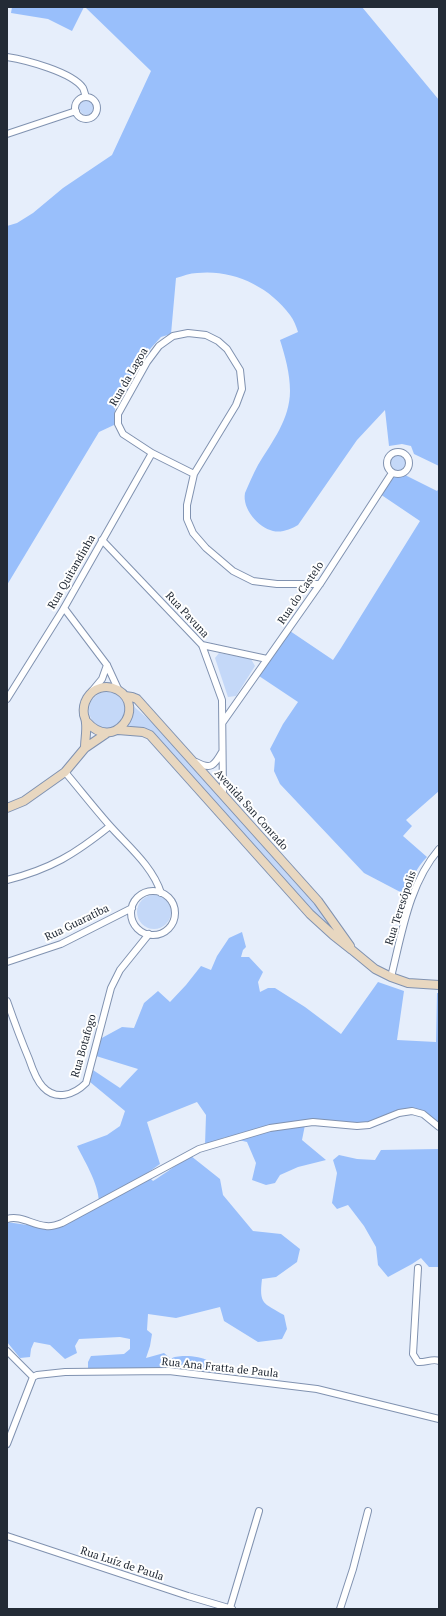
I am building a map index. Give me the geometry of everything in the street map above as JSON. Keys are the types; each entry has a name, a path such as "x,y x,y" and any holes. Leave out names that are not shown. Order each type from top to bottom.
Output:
{"street":[{"path":"7,57 36,64 76,81 83,88 86,97"},
{"path":"82,97 86,97 94,100 97,105 96,113 92,118 80,117 76,110 77,102 82,97"},
{"path":"7,134 76,110"},
{"name":"Rua da Lagoa","path":"194,474 152,453 123,434 118,424 118,414 147,362 159,346 173,336 188,333 206,335 218,341 228,349 240,370 242,389 236,405 194,474 187,505 187,519 193,533 206,548 233,571 253,580 277,584 320,584"},
{"name":"Rua Quitandinha","path":"7,699 64,608 152,453"},
{"name":"Rua do Castelo","path":"223,722 320,584 392,473"},
{"name":"Rua Pavuna","path":"102,540 202,645 215,676 222,700 223,794"},
{"path":"7,808 24,801 66,772 84,748 107,733 118,730 124,725 128,718 128,703 108,665 64,608"},
{"path":"202,645 267,659"},
{"path":"107,733 99,732 92,728 87,722 84,714 84,706 86,699 102,679 108,665"},
{"path":"91,693 105,687 112,688 122,694"},
{"name":"Avenida San Conrado","path":"122,694 137,699 223,794 318,901 352,950"},
{"path":"84,748 87,722"},
{"name":"Avenida San Conrado","path":"118,730 143,732 150,736 310,914 332,936 352,950 368,965 391,977 408,982 439,985"},
{"path":"193,761 204,766 211,766 216,763 223,750"},
{"path":"66,772 110,826 150,870 158,882 162,893"},
{"path":"7,880 30,874 53,865 74,853 110,826"},
{"name":"Rua Teresópolis","path":"391,977 418,881 423,871 439,849"},
{"path":"154,891 162,893 168,896 172,902 175,909 175,916 169,928 163,933 156,935 149,934 136,926 132,918 132,908 135,901 147,892 154,891"},
{"name":"Rua Guaratiba","path":"7,962 61,944 132,908"},
{"name":"Rua Botafogo","path":"7,1002 34,1072 43,1087 54,1095 64,1095 78,1091 86,1083 111,988 120,970 149,934"},
{"path":"7,1219 22,1219 45,1226 54,1226 199,1150 270,1128 313,1122 357,1126 370,1125 399,1113 412,1111 423,1114 439,1127"},
{"path":"418,1268 413,1354 418,1362 439,1361"},
{"path":"7,1351 32,1377 7,1444"},
{"name":"Rua Ana Fratta de Paula","path":"32,1377 37,1375 65,1372 169,1371 317,1389 439,1419"},
{"path":"231,1609 260,1511"},
{"path":"340,1609 353,1569 368,1511"},
{"name":"Rua Luíz de Paula","path":"7,1536 231,1609"}],"shaded area":[{"path":"12,7 84,7 72,31 48,19 11,13"},
{"path":"85,7 362,7 439,100 439,466 414,454 411,446 402,444 389,446 385,410 357,440 298,525 283,531 273,531 262,526 249,511 246,505 245,493 258,465 284,421 290,391 289,378 280,340 298,332 296,325 290,315 272,296 249,282 236,277 210,272 186,275 176,278 171,334 161,337 151,348 120,395 115,409 114,425 99,432 7,585 7,226 17,223 33,213 63,188 112,155 151,71"},
{"path":"87,99 93,101 95,107 93,113 87,115 81,113 79,107 81,101"},
{"path":"397,455 403,458 406,464 403,470 397,473 391,470 388,464 391,458"},
{"path":"395,475 405,475 437,491 439,488 439,791 406,820 412,826 403,836 427,857 414,874 406,895 364,873 280,784 274,771 275,759 270,749 283,724 298,702 259,676 290,631 333,660 420,521 380,494"},
{"path":"219,653 251,659 255,666 236,696 228,697 215,658"},
{"path":"111,692 120,697 124,703 124,717 120,723 111,728 103,728 94,723 90,717 89,706 94,697 100,693"},
{"path":"130,703 155,725 314,903 336,930 333,935 142,728 132,727 123,729"},
{"path":"151,895 157,895 166,900 170,906 170,918 166,924 157,929 151,929 142,924 137,915 137,909 142,900"},
{"path":"242,932 246,947 243,950 241,957 249,957 263,972 258,982 260,992 268,988 275,988 305,1007 341,1034 378,982 404,991 397,1040 436,1042 437,993 439,993 439,1124 424,1111 405,1109 367,1124 305,1125 302,1140 326,1160 298,1167 280,1175 275,1183 266,1185 252,1180 256,1163 247,1142 226,1137 205,1145 206,1115 197,1102 147,1122 160,1164 146,1174 153,1181 191,1156 220,1179 223,1195 253,1231 281,1234 300,1249 297,1262 276,1277 262,1279 261,1293 264,1302 271,1308 284,1315 287,1329 282,1339 258,1342 224,1321 220,1307 176,1318 148,1314 147,1330 152,1334 146,1358 164,1353 171,1359 178,1356 189,1356 205,1359 213,1367 217,1374 88,1370 88,1362 91,1356 124,1354 130,1349 130,1339 120,1337 79,1339 75,1346 77,1353 65,1359 50,1345 34,1342 30,1357 20,1358 7,1342 7,1222 54,1229 99,1206 99,1198 95,1183 77,1146 107,1135 120,1126 125,1111 90,1082 93,1070 120,1088 138,1069 96,1056 100,1039 122,1027 134,1028 144,1003 158,991 170,1002 201,966 211,970 217,956 229,938"},
{"path":"439,1149 439,1267 429,1267 421,1258 388,1277 378,1265 376,1247 364,1226 348,1205 337,1209 332,1203 337,1173 333,1160 339,1155 357,1159 375,1160 381,1150"}]}
